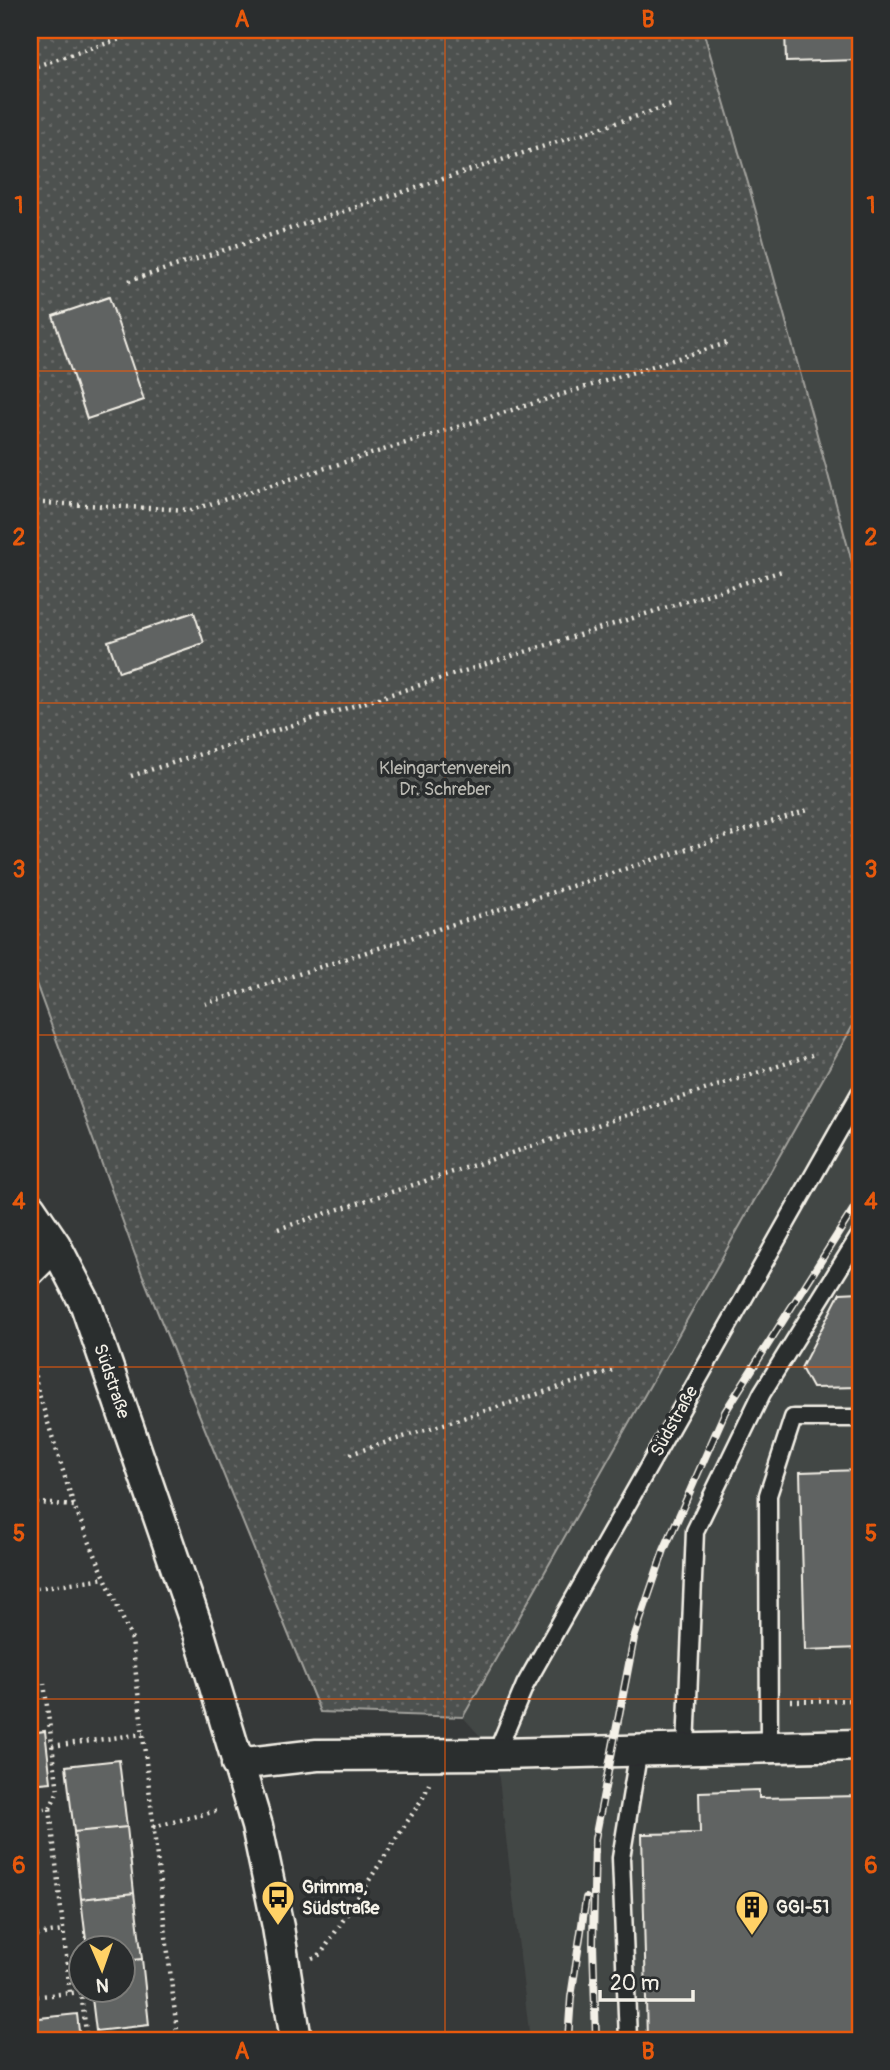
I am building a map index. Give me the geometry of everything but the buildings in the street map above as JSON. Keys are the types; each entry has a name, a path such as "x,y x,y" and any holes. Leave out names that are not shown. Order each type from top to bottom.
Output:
{"street":[{"name":"Südstraße","path":"30,1208 55,1245 86,1305 198,1630 265,1862 286,1970 296,2040"},
{"path":"30,1270 55,1245"},
{"path":"237,1764 317,1755 443,1755 860,1745"}],"lane":[{"name":"Südstraße","path":"496,1754 525,1685 860,1093"},
{"path":"686,1748 695,1531 762,1393 860,1235"},
{"path":"769,1747 768,1495 793,1418 860,1418"},
{"path":"628,2040 621,1858 639,1749"}],"path":[{"path":"30,68 148,30"},
{"path":"129,281 674,104"},
{"path":"43,503 191,510 727,343"},
{"path":"131,776 782,571"},
{"path":"205,1004 808,810"},
{"path":"278,1229 812,1055"},
{"path":"30,1348 37,1388 74,1506 132,1640 178,2040"},
{"path":"350,1454 613,1370"},
{"path":"30,1388 37,1388"},
{"path":"30,1502 74,1506"},
{"path":"30,1589 105,1578"},
{"path":"44,1683 58,1791 50,1808 66,1958"},
{"path":"769,1701 860,1700"},
{"path":"52,1746 143,1734"},
{"path":"286,1970 321,1954 424,1796 443,1755"},
{"path":"153,1827 249,1801"},
{"path":"30,1811 50,1808"},
{"path":"30,1936 63,1931"},
{"path":"30,1997 66,1993"},
{"path":"82,2004 87,2040"}],"shaded area":[{"path":"703,30 860,30 860,591 748,183"},
{"path":"860,1013 860,2040 530,2040 496,1754 463,1717"}],"green space":[{"name":"Kleingartenverein Dr. Schreber","path":"30,30 703,30 748,183 860,591 860,1013 463,1717 320,1712 142,1274 30,967"}],"railway":[{"path":"596,2040 593,1943 595,1839 634,1638 664,1550 725,1412 860,1199"},
{"path":"568,2040 571,1997 586,1898"}],"place":[{"name":"Grimma, Südstraße","path":"278,1927"},
{"name":"GGI-51","path":"752,1937"}]}
